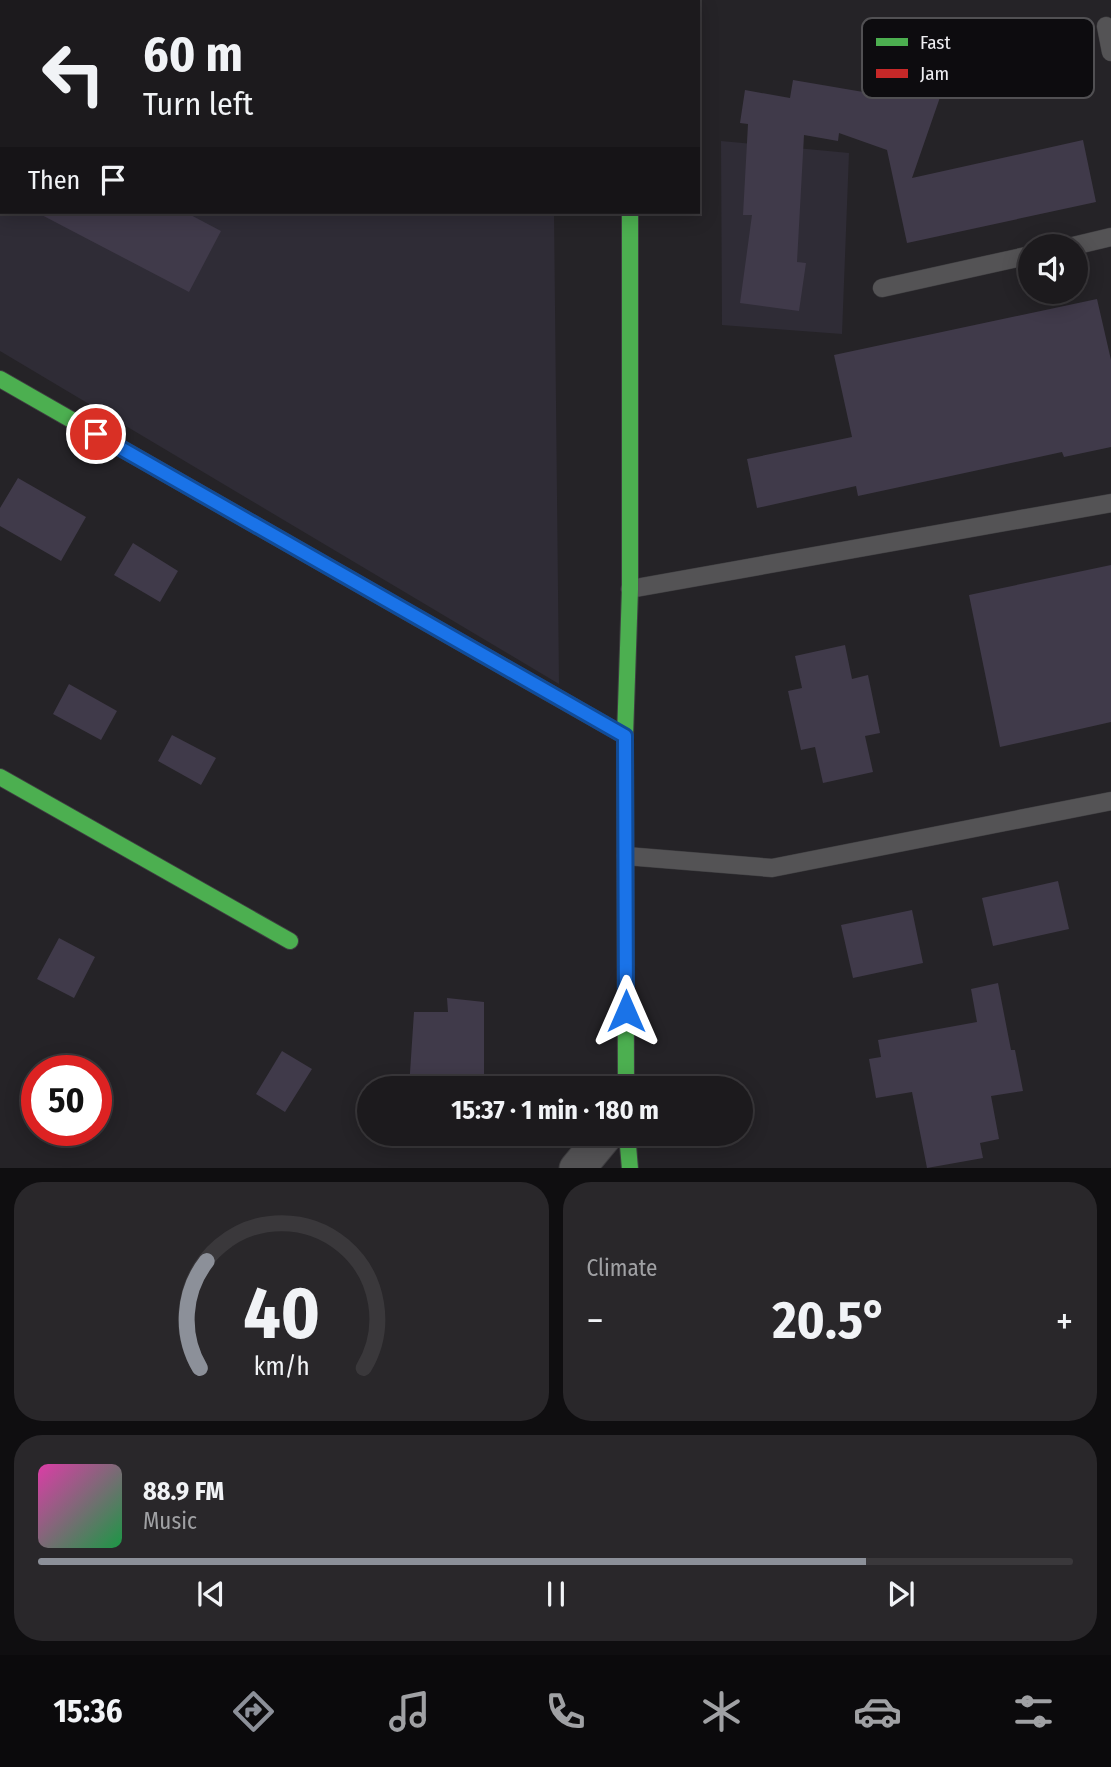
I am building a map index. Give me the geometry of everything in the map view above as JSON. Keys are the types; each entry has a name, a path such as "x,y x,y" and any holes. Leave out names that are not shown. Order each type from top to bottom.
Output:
{"street":[{"path":"626,1076 625,736 630,589 630,214"},
{"path":"0,379 625,736"},
{"path":"0,777 290,941"},
{"path":"577,1168 596,1146"},
{"path":"629,1146 630,1168"}],"lane":[{"path":"1106,26 1111,52"},
{"path":"1088,242 1111,237"},
{"path":"882,288 1018,258"},
{"path":"630,589 1111,503"},
{"path":"626,856 772,868 1111,801"}],"shaded area":[{"path":"721,141 849,153 842,334 722,325"},
{"path":"0,214 554,214 559,684 0,351"}],"building":[{"path":"793,80 862,92 862,98 940,98 912,178 1083,140 1096,202 907,243 887,150 839,133 838,141 804,135 797,262 806,263 799,311 740,303 752,215 743,215 748,124 740,123 745,90 790,98"},
{"path":"40,214 189,214 221,231 189,292"},
{"path":"1097,299 1111,360 1111,447 1064,457 1062,452 858,496 856,486 757,508 747,459 852,437 834,355 1074,304 1088,304 1088,301"},
{"path":"18,478 86,517 61,561 0,526 0,508"},
{"path":"133,543 178,571 160,602 114,575"},
{"path":"1111,565 1111,722 1000,747 969,595"},
{"path":"845,645 852,679 868,675 880,733 865,736 873,772 823,783 815,747 801,750 788,691 802,688 795,656"},
{"path":"69,684 117,711 101,740 53,714"},
{"path":"172,735 216,758 201,785 158,761"},
{"path":"1058,881 1069,929 993,946 982,898"},
{"path":"912,910 923,963 853,978 841,925"},
{"path":"59,938 95,957 74,998 37,979"},
{"path":"998,983 1011,1050 1015,1050 1023,1091 991,1096 999,1139 980,1143 983,1158 927,1168 912,1092 876,1098 869,1059 881,1057 878,1040 977,1022 971,989"},
{"path":"447,998 484,1002 484,1076 410,1076 414,1012 448,1012"},
{"path":"282,1051 312,1069 285,1112 256,1094"}],"traffic: fast":[{"path":"626,1076 625,736 630,589 630,214"},
{"path":"0,379 418,618"},
{"path":"0,777 290,941"},
{"path":"628,1146 630,1168"}],"traffic: jam":[{"path":"418,618 625,736"}],"route":[{"path":"96,434 625,736 626,1011"}]}
